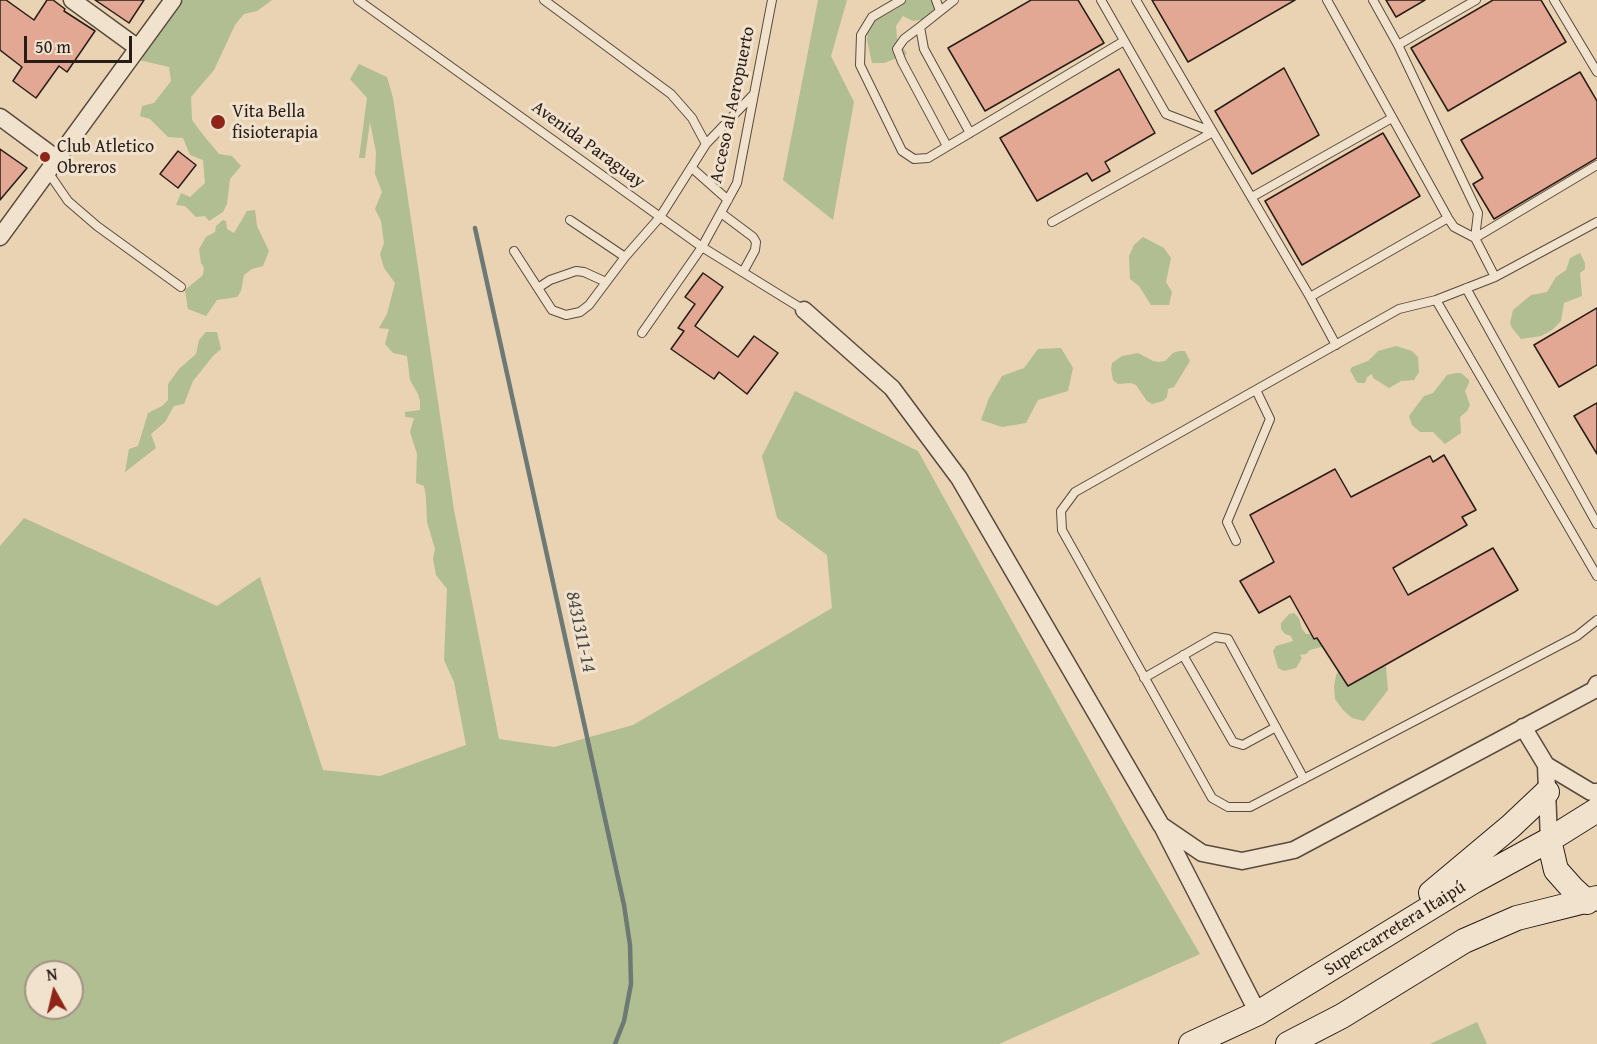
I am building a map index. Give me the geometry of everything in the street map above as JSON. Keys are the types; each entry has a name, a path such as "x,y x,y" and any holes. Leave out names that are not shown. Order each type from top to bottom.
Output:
{"street":[{"path":"72,0 138,48"},
{"path":"0,237 173,0"},
{"path":"0,117 52,165"},
{"path":"804,310 892,388 959,478 1161,825 1258,1013"},
{"path":"1161,825 1202,852 1242,861 1294,850 1594,690 1597,684"},
{"path":"1522,727 1546,765 1591,792 1597,792"},
{"path":"1546,765 1549,840 1556,870 1572,888 1592,900"},
{"path":"1342,963 1416,906 1511,826 1547,792"},
{"name":"Supercarretera Itaipú","path":"1191,1044 1258,1013 1474,881 1549,840 1597,810"},
{"path":"1288,1044 1342,1016 1464,941 1517,918 1592,900"}],"lane":[{"name":"Avenida Paraguay","path":"358,0 702,246 804,310"},
{"path":"544,0 671,94 692,118 706,144"},
{"name":"Acceso al Aeropuerto","path":"642,333 702,246 737,183 772,0"},
{"path":"901,0 872,17 861,35 860,65 902,151 914,159 928,158 1124,41"},
{"path":"936,0 940,11"},
{"path":"947,147 897,49 904,39 954,0"},
{"path":"1101,0 1166,114 1213,132"},
{"path":"1136,0 1336,345"},
{"path":"1327,0 1448,218 1454,227 1475,238"},
{"path":"1373,0 1398,45 1478,213 1475,238 1495,277"},
{"path":"1398,45 1476,0"},
{"path":"1554,0 1597,72"},
{"path":"920,27 924,49 970,133"},
{"path":"514,251 552,310 566,315 580,312 600,293 625,257 660,216 706,144 754,94"},
{"path":"1252,197 1392,118"},
{"path":"1052,222 1213,132"},
{"path":"52,165 68,201 97,226 181,287"},
{"path":"1475,238 1597,165"},
{"path":"692,168 728,200"},
{"path":"721,213 753,237 756,242 755,250 743,272"},
{"path":"1310,297 1448,218"},
{"path":"570,220 625,257"},
{"path":"1597,222 1495,277 1436,300 1399,309 1075,492 1061,511 1062,530 1144,678 1212,798 1228,807 1250,807 1578,636 1597,620"},
{"path":"538,288 550,280 576,271 584,272 606,282"},
{"path":"1466,288 1597,524"},
{"path":"1436,300 1597,576"},
{"path":"1236,541 1227,522 1270,419 1256,390"},
{"path":"1144,678 1215,637 1228,639 1304,779"},
{"path":"1183,655 1233,742 1243,745 1276,727"}],"green space":[{"path":"182,0 272,0 257,11 244,14 235,25 214,70 191,97 192,120 219,154 232,156 241,166 230,179 227,204 223,212 209,221 205,216 196,217 185,206 176,205 181,193 190,197 205,183 203,160 190,155 183,138 168,137 150,119 140,116 142,106 154,103 171,81 169,67 139,60"},
{"path":"818,0 847,0 831,56 854,102 833,220 783,180"},
{"path":"906,0 933,0 936,11 926,19 913,21 903,16 896,26 897,38 907,54 884,63 872,63 867,40 868,28 876,19 896,9"},
{"path":"359,64 387,77 393,98 454,510 499,739 554,747 633,725 832,608 827,555 777,518 762,456 795,391 918,451 1130,834 1200,954 999,1044 0,1044 0,546 24,518 217,606 260,577 323,770 380,776 466,745 454,682 444,660 447,589 436,575 433,559 435,549 427,522 424,486 416,483 417,454 410,432 414,418 405,417 405,412 420,410 420,401 410,380 407,356 393,353 385,344 389,329 379,328 387,314 395,283 384,268 380,254 384,243 381,221 375,209 382,192 375,174 376,152 370,122 365,158 359,158 367,98 350,79"},
{"path":"255,210 257,226 269,251 263,266 252,269 244,275 241,291 237,297 217,300 206,316 188,309 185,290 203,275 204,268 199,249 206,237 215,232 216,226 223,220 226,221 227,229 234,233 247,211"},
{"path":"1143,237 1164,248 1171,258 1166,282 1172,292 1169,305 1151,305 1139,286 1130,279 1129,256 1134,245"},
{"path":"1580,253 1585,263 1585,269 1580,273 1582,296 1564,303 1561,321 1552,330 1541,336 1521,339 1510,323 1513,310 1531,295 1547,292 1556,277 1566,270 1570,258"},
{"path":"206,332 217,332 221,349 193,381 184,404 174,406 165,422 151,434 156,448 125,472 129,449 138,446 148,413 168,400 168,384 179,369 196,354 199,340"},
{"path":"1396,346 1412,351 1418,357 1419,372 1414,380 1401,381 1389,388 1373,378 1372,374 1367,377 1365,383 1356,381 1350,370 1352,367 1368,361 1378,351"},
{"path":"1061,348 1073,368 1068,391 1038,400 1026,423 1002,427 981,420 989,398 1002,376 1024,368 1038,349"},
{"path":"1185,351 1190,361 1174,387 1168,389 1167,397 1163,401 1152,404 1147,401 1136,385 1118,384 1113,380 1112,363 1122,356 1138,353 1159,362 1165,361 1173,353"},
{"path":"1461,373 1469,380 1465,391 1470,405 1460,417 1461,433 1445,444 1433,432 1420,432 1412,425 1409,416 1424,396 1433,393 1447,375"},
{"path":"1294,613 1299,618 1306,634 1316,634 1327,649 1321,647 1300,655 1302,658 1296,668 1284,671 1278,668 1273,651 1276,646 1293,641 1291,636 1285,634 1281,629 1281,623 1289,614"},
{"path":"1377,658 1386,667 1388,690 1364,721 1352,718 1335,699 1336,675 1343,664"},
{"path":"1477,1022 1487,1044 1430,1044"}],"building":[{"path":"0,0 6,0 34,20 47,0 53,0 65,9 64,11 95,31 67,72 59,66 36,98 13,81 22,67 0,50"},
{"path":"95,0 144,0 129,23"},
{"path":"1031,0 1078,0 1104,43 985,111 948,48"},
{"path":"1152,0 1295,0 1188,62"},
{"path":"1386,0 1425,0 1396,17"},
{"path":"1493,0 1541,0 1566,42 1448,111 1411,48"},
{"path":"1284,68 1319,135 1252,174 1215,111"},
{"path":"1119,69 1155,133 1105,162 1110,171 1092,181 1087,173 1037,201 1000,138"},
{"path":"1580,72 1597,101 1597,158 1494,219 1473,184 1483,178 1461,140"},
{"path":"1383,133 1420,196 1302,265 1265,201"},
{"path":"0,149 27,168 0,200"},
{"path":"178,151 196,165 178,188 160,174"},
{"path":"703,273 723,287 695,326 738,357 754,336 778,353 747,394 719,372 714,379 671,349 684,331 678,328 695,304 685,297"},
{"path":"1597,308 1597,365 1559,387 1534,345"},
{"path":"1597,403 1597,454 1574,416"},
{"path":"1444,455 1476,510 1462,517 1467,525 1393,568 1408,595 1493,548 1518,590 1348,686 1317,638 1314,639 1290,596 1259,613 1240,581 1274,562 1250,515 1335,469 1351,497 1430,456 1433,462"}],"waterway":[{"name":"8431311-14","path":"475,228 624,905 630,945 631,984 624,1021 615,1044"}],"place":[{"name":"Vita Bella fisioterapia","path":"218,122"},
{"name":"Club Atletico Obreros","path":"45,157"}]}
